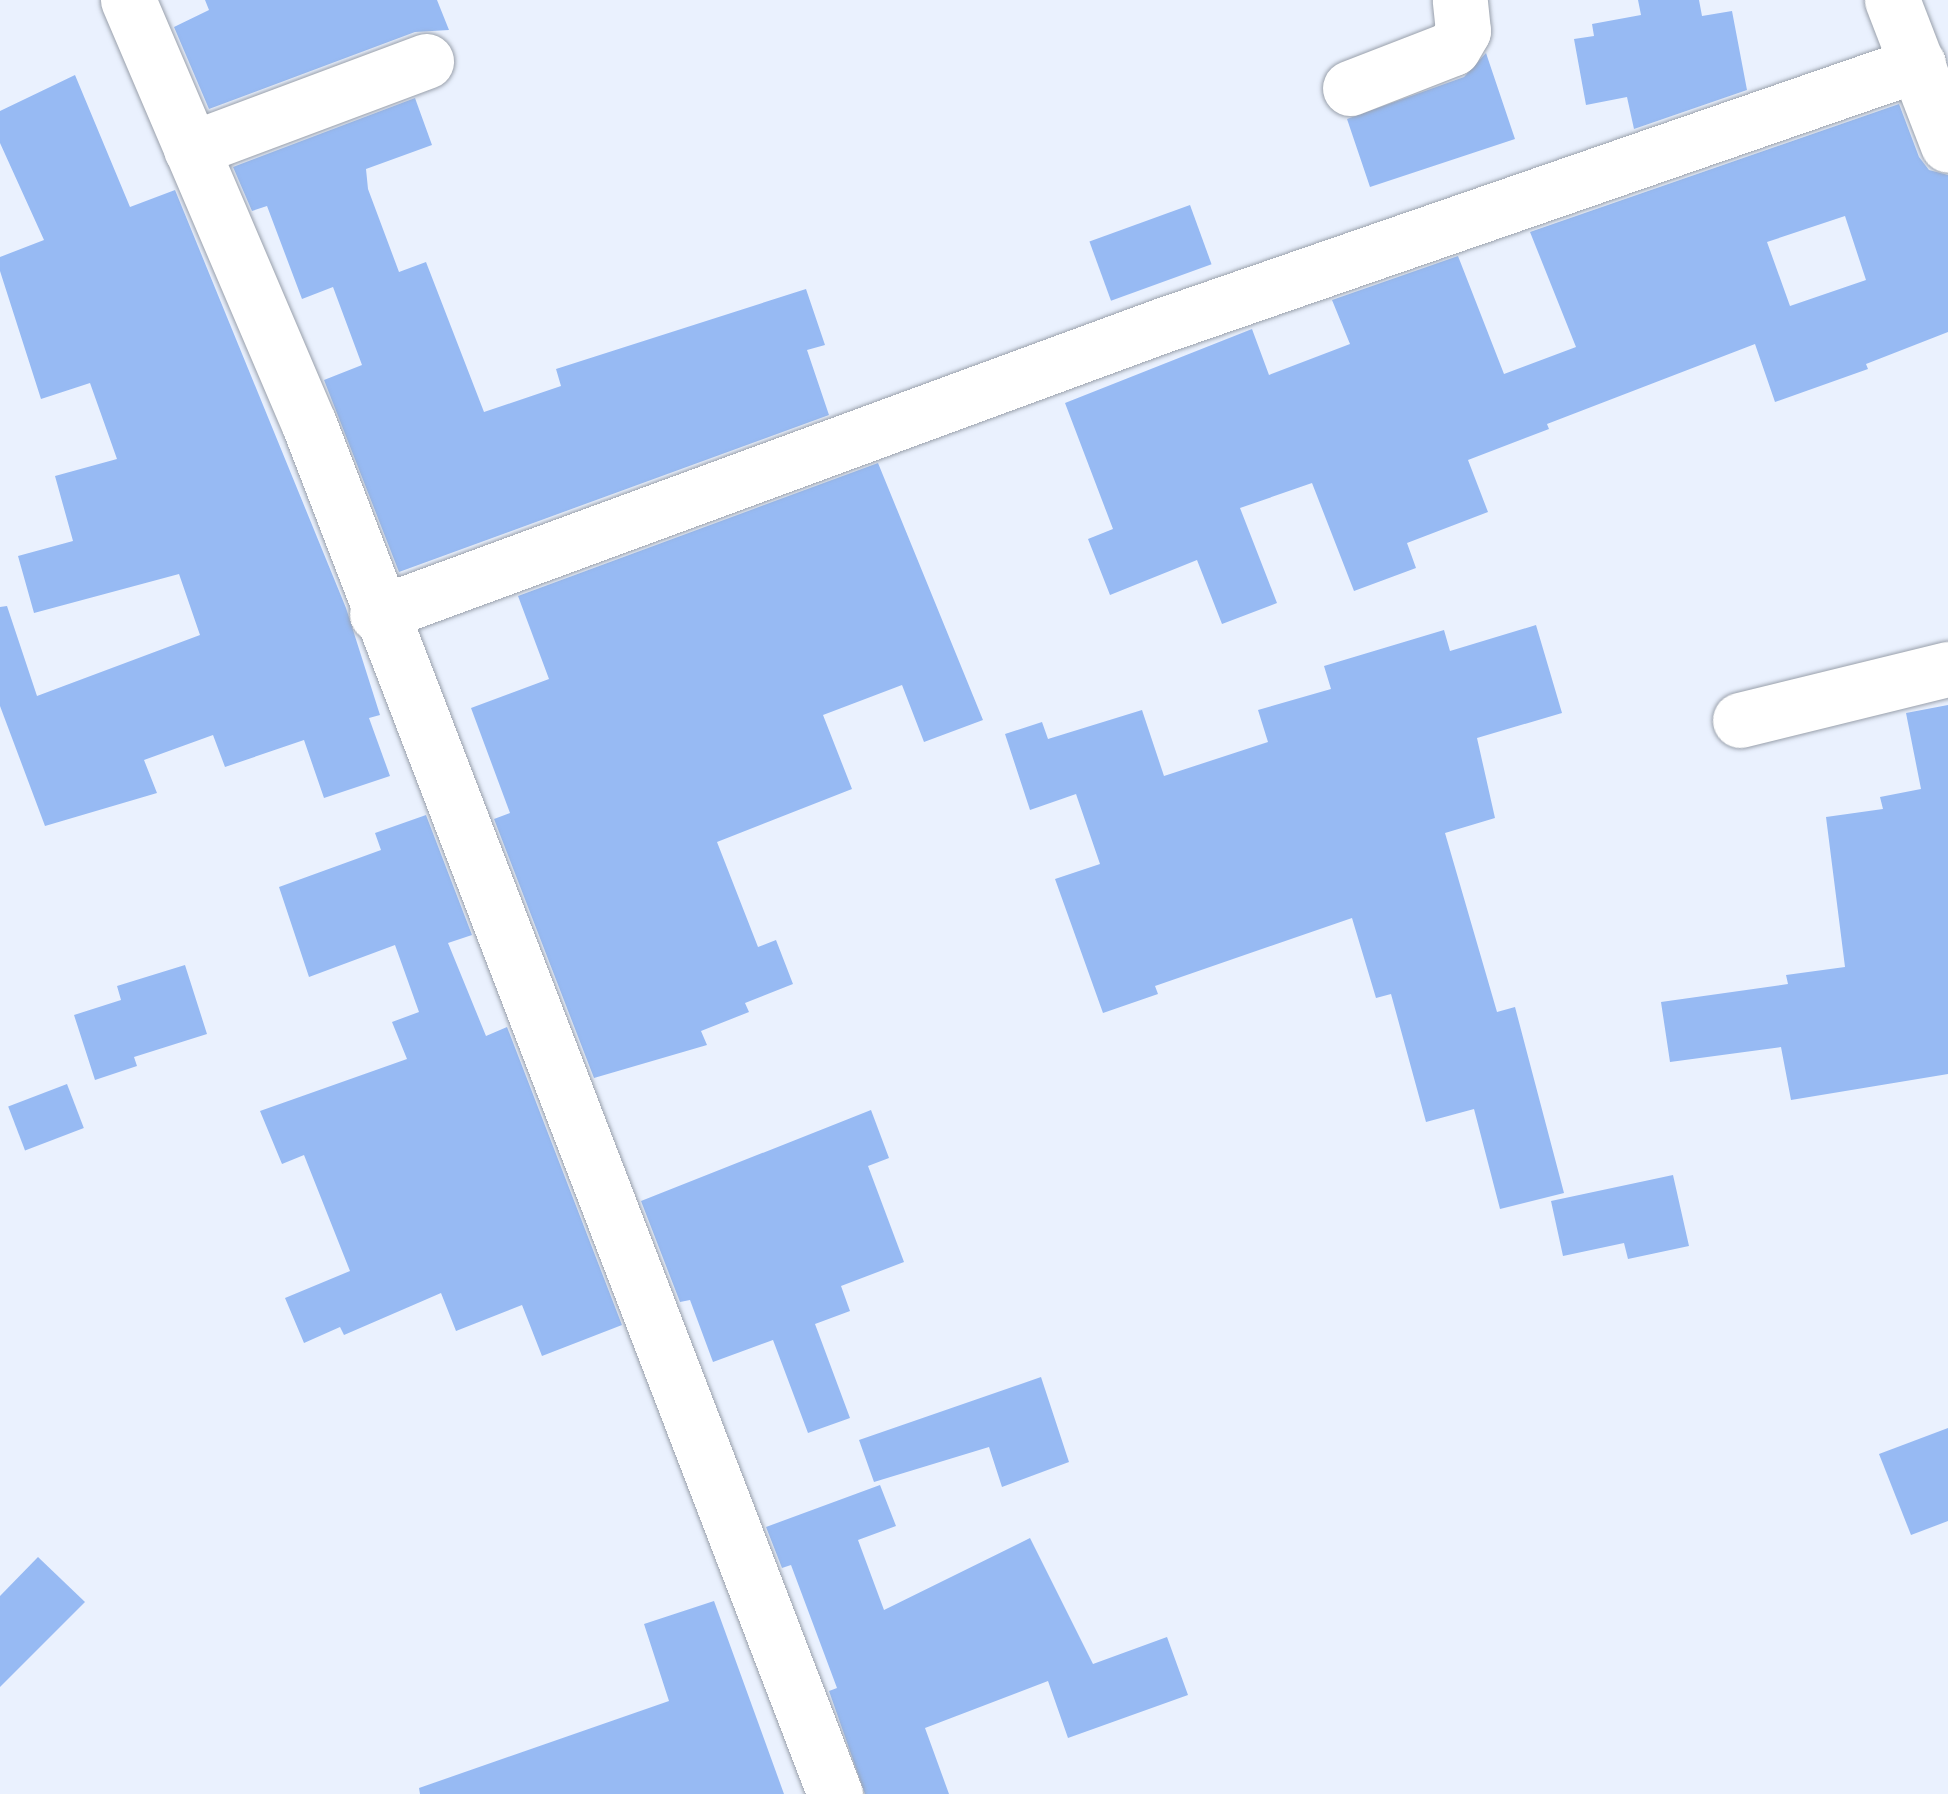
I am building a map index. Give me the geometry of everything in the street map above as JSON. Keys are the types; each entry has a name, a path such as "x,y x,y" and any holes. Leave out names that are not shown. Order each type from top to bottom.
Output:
{"street":[{"path":"128,0 309,424 377,614 836,1794"},
{"path":"1350,88 1453,48 1463,31 1460,0"},
{"path":"1892,0 1948,145"},
{"path":"192,149 426,61"},
{"path":"377,614 1163,325 1918,64"},
{"path":"1740,720 1948,669"}],"building":[{"path":"205,0 437,0 449,30 415,32 209,109 174,27 209,10"},
{"path":"1638,0 1699,0 1702,16 1732,11 1747,90 1634,129 1627,97 1586,105 1574,39 1594,36 1592,24 1641,15"},
{"path":"1486,53 1515,139 1370,187 1347,119 1464,77"},
{"path":"75,75 130,207 175,190 346,608 380,715 369,718 390,776 324,798 304,740 225,767 213,735 144,760 157,793 45,826 0,706 0,607 7,606 37,696 200,635 179,574 34,613 18,556 73,541 55,476 117,459 90,383 41,399 0,271 0,257 44,240 0,143 0,111"},
{"path":"415,98 432,145 366,169 368,189 399,272 426,262 484,412 561,386 556,369 806,289 825,345 807,350 829,415 399,572 324,380 362,365 333,287 302,299 267,206 252,211 233,167"},
{"path":"1899,104 1919,157 1929,170 1948,175 1948,332 1866,364 1868,369 1775,402 1755,344 1547,424 1549,429 1468,460 1488,512 1407,543 1416,568 1354,591 1312,483 1240,508 1277,603 1222,624 1197,560 1110,595 1088,539 1113,529 1065,403 1252,329 1269,375 1350,344 1332,300 1458,256 1504,374 1576,347 1530,232","holes":["1845,216 1866,280 1790,306 1767,242"]},
{"path":"1190,205 1212,264 1111,301 1089,242"},
{"path":"878,463 983,720 924,742 902,685 823,715 852,789 717,842 758,947 776,940 793,984 745,1003 749,1012 701,1031 707,1045 594,1078 494,819 510,813 471,708 549,679 518,596"},
{"path":"1536,625 1562,713 1477,738 1495,818 1445,833 1497,1012 1515,1007 1564,1193 1500,1209 1474,1109 1426,1122 1391,994 1376,998 1352,918 1155,986 1158,994 1103,1013 1055,879 1100,864 1076,794 1030,810 1005,734 1042,722 1048,739 1142,710 1164,776 1268,742 1258,710 1331,689 1324,666 1444,630 1450,651"},
{"path":"1948,705 1948,1074 1791,1100 1781,1047 1670,1062 1661,1002 1788,984 1786,975 1845,967 1826,817 1883,809 1880,797 1921,789 1906,713"},
{"path":"426,815 472,935 448,943 486,1036 507,1027 622,1325 542,1356 522,1305 456,1331 441,1293 344,1335 340,1327 304,1343 285,1298 350,1271 304,1155 282,1164 260,1111 407,1059 392,1022 419,1012 395,945 309,977 279,887 381,850 375,833"},
{"path":"185,965 207,1034 134,1057 137,1066 95,1080 74,1015 121,1000 117,986"},
{"path":"67,1084 84,1128 25,1150 8,1107"},
{"path":"871,1110 889,1158 868,1166 904,1262 841,1286 850,1311 815,1324 850,1418 808,1433 773,1340 713,1362 690,1300 680,1302 641,1201"},
{"path":"1673,1175 1689,1246 1628,1259 1624,1243 1563,1256 1551,1201"},
{"path":"1041,1377 1069,1462 1002,1487 989,1447 874,1482 859,1440"},
{"path":"1948,1428 1948,1521 1911,1535 1879,1454"},
{"path":"880,1485 896,1526 858,1540 884,1610 1030,1538 1093,1664 1167,1637 1188,1695 1068,1738 1048,1681 925,1728 949,1794 865,1794 829,1691 837,1688 791,1565 782,1568 766,1527"},
{"path":"38,1557 85,1602 0,1687 0,1596"},
{"path":"714,1601 784,1794 420,1794 419,1788 669,1701 644,1624"}]}
